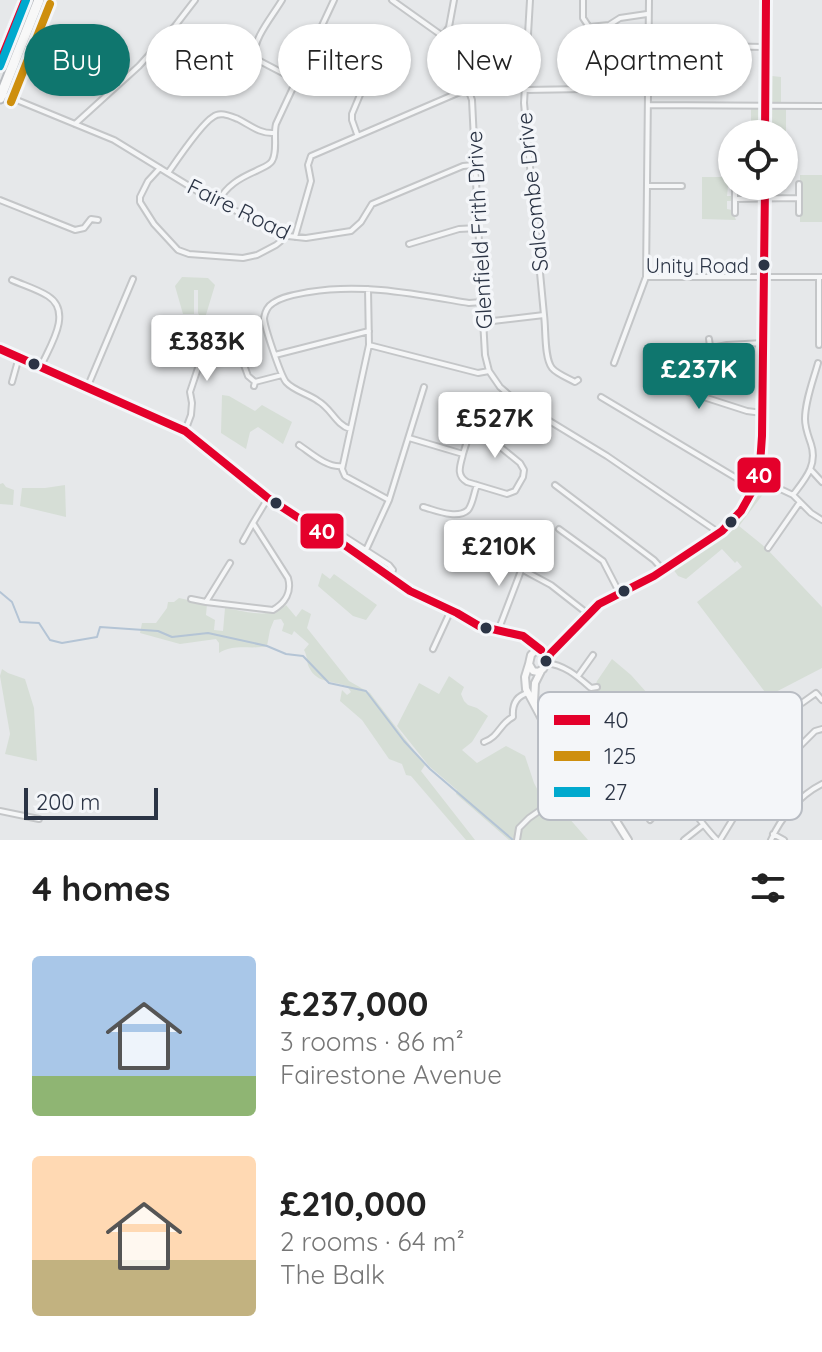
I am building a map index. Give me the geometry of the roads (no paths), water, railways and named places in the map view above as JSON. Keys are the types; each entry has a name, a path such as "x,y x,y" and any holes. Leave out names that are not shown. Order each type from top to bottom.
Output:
{"highway":[{"path":"0,62 25,0"},
{"path":"1,96 39,0"}],"street":[{"path":"74,124 139,66 195,0"},
{"path":"278,71 254,58 254,52 282,0"},
{"path":"323,24 334,0"},
{"path":"392,0 427,25"},
{"path":"450,24 454,0"},
{"name":"Salcombe Drive","path":"528,24 530,0"},
{"path":"583,0 583,18 587,24"},
{"path":"648,24 649,0"},
{"path":"765,120 766,0"},
{"path":"611,24 620,18 648,14"},
{"path":"752,47 766,47"},
{"name":"Faire Road","path":"1,96 114,140 218,202 295,237 351,231 372,204 463,166 474,165"},
{"path":"218,202 238,179 273,159 274,133 291,96"},
{"path":"358,135 352,114 360,96"},
{"path":"295,237 311,181 308,159 311,156 451,96"},
{"name":"Glenfield Frith Drive","path":"471,96 485,355 489,371"},
{"name":"Salcombe Drive","path":"525,96 548,357 556,371 575,382 578,380"},
{"path":"614,363 646,277 647,96"},
{"path":"648,105 822,106"},
{"path":"168,173 198,133 218,114 274,133"},
{"path":"160,168 148,181 140,202 154,224 178,250 189,254 243,258 276,245 284,234"},
{"path":"799,184 799,213"},
{"path":"647,186 682,186"},
{"path":"0,200 75,230 84,228 91,219 98,220"},
{"path":"735,200 735,213"},
{"path":"513,717 519,696 528,693 555,650 588,614 599,604 663,571 718,534 732,522 759,479 764,200"},
{"path":"409,244 466,227 478,228"},
{"path":"646,277 821,277 819,345"},
{"path":"87,388 133,279"},
{"path":"12,280 48,296 57,304 57,332 40,366"},
{"path":"368,288 369,345 342,466 345,476 389,500"},
{"path":"350,429 340,424 320,401 284,381 264,321 273,303 314,291 368,288 469,303 482,302"},
{"path":"483,323 544,315"},
{"path":"185,431 191,415 190,392 198,368 202,328"},
{"path":"275,355 369,331"},
{"path":"709,339 712,348 763,343"},
{"path":"369,345 478,373 489,371 500,387 515,400 607,456 718,534"},
{"path":"0,349 185,431 268,498 333,537 410,591 479,626 519,635 530,641 546,662 562,666 591,688 597,687"},
{"path":"12,382 19,356"},
{"path":"677,360 693,361"},
{"path":"684,361 684,380 688,392 762,413"},
{"path":"793,495 811,470 813,453 805,412 818,363"},
{"path":"244,365 255,384 282,375"},
{"path":"366,550 389,500 424,387"},
{"path":"601,397 754,488"},
{"path":"472,422 475,432"},
{"path":"475,432 485,434 520,463 524,470 523,477 515,491 502,493 463,479 460,475 468,438 475,432"},
{"path":"409,438 463,454"},
{"path":"299,445 330,465 342,466"},
{"path":"811,470 822,482"},
{"path":"759,479 793,495 822,520"},
{"path":"423,507 455,515 467,511 477,485"},
{"path":"555,485 654,560 663,571"},
{"path":"243,541 268,498"},
{"path":"768,548 800,502"},
{"path":"191,599 273,610 285,602 290,585 288,578 253,523"},
{"path":"559,529 603,561 619,593"},
{"path":"333,537 339,533 392,568 390,577"},
{"path":"776,537 783,542"},
{"path":"498,631 527,555"},
{"path":"206,602 230,563"},
{"path":"525,571 551,585 588,614"},
{"path":"433,649 451,610"},
{"path":"538,712 528,693 525,677 529,664 539,651 555,650"},
{"path":"578,676 593,655"},
{"path":"529,664 533,671 541,671"},
{"path":"535,683 535,706"},
{"path":"802,703 816,693 822,700"},
{"path":"513,717 519,723"},
{"path":"484,742 495,736 513,717"},
{"path":"802,744 815,731 822,729"},
{"path":"802,798 822,784"},
{"path":"0,811 39,819"},
{"path":"518,838 519,828 538,812"},
{"path":"615,820 628,840"},
{"path":"700,820 718,840 732,820"},
{"path":"784,820 772,837 784,840"},
{"path":"684,840 703,825"}],"waterway":[{"path":"0,592 12,602 20,622 39,623 50,640 62,643 97,637 100,627 158,631 172,637 208,633 303,656 329,683 366,691 430,769 513,840"}],"place":[{"name":"Unity Road","path":"764,265"}]}
